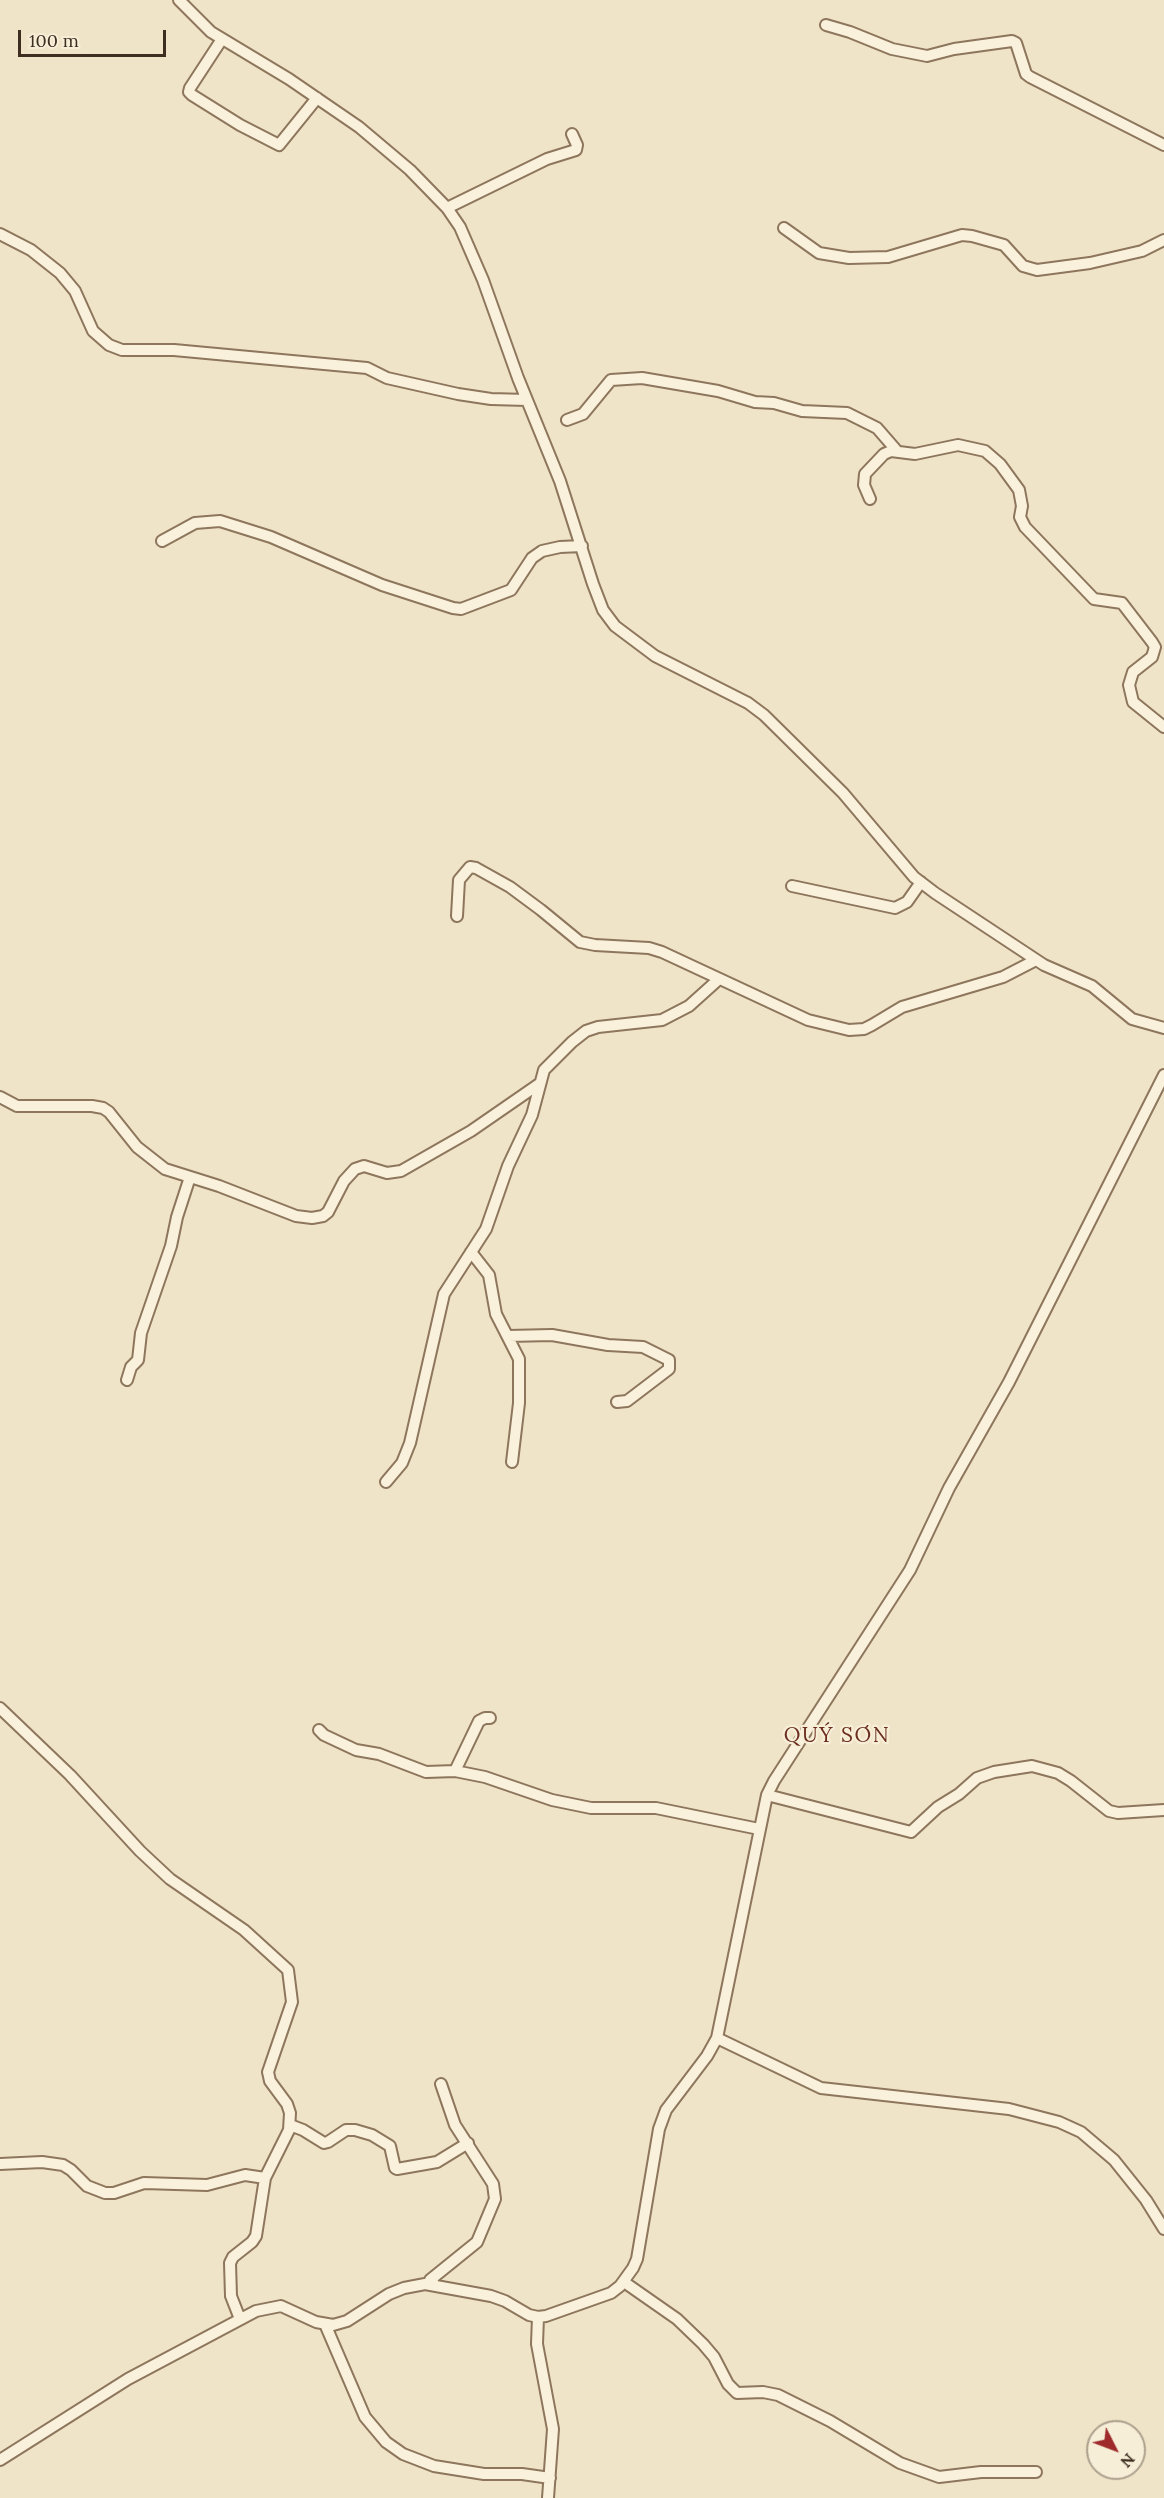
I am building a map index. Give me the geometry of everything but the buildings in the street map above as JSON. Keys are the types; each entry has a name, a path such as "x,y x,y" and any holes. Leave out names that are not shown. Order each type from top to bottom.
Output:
{"street":[{"path":"179,0 194,18 222,39 359,127 404,165 447,208 460,227 483,280 527,400 560,481 603,610 615,626 655,656 748,703 764,715 843,793 921,882 1036,960 1092,986 1132,1019 1164,1028"},
{"path":"826,25 892,49 927,56 954,49 1012,41 1016,43 1026,74 1030,77 1164,145"},
{"path":"222,39 190,88 189,92 192,95 279,145 317,98"},
{"path":"447,208 547,159 576,150 577,146 572,134"},
{"path":"784,228 819,253 849,258 888,257 962,235 972,236 1004,245 1023,266 1037,270 1090,263 1142,251 1164,240"},
{"path":"0,234 31,250 60,273 75,291 93,331 109,345 122,350 174,350 367,368 387,378 458,394 491,399 527,400"},
{"path":"567,420 583,414 611,380 642,378 718,391 755,402 774,403 802,411 847,413 877,428 897,451"},
{"path":"870,499 864,485 865,474 884,454 897,451 915,454 958,445 985,451 1000,464 1019,490 1022,506 1020,517 1025,527 1094,598 1122,603 1152,642 1155,647 1152,657 1133,672 1129,685 1133,702 1164,727"},
{"path":"162,541 195,523 220,521 271,537 382,585 461,609 511,590 532,558 542,552 560,547 582,546"},
{"path":"1152,657 1164,657"},
{"path":"457,916 459,880 471,867 476,868 518,893 580,942 649,948 677,957 808,1020 849,1030 864,1029 902,1007 1003,977 1036,960"},
{"path":"792,886 895,908 907,902 921,882"},
{"path":"386,1482 402,1463 410,1443 444,1294 486,1229 505,1173 529,1124 544,1070 580,1034 598,1028 662,1020 689,1006 719,979"},
{"path":"0,2460 128,2379 256,2311 281,2306 325,2324 333,2325 347,2321 389,2294 425,2284 491,2296 538,2317 611,2293 624,2282 637,2259 659,2129 666,2110 702,2063 717,2038 766,1795 910,1570 949,1488 1009,1382 1164,1075"},
{"path":"0,1097 17,1106 103,1108 149,1158 165,1169 219,1186 296,1216 318,1217 328,1212 344,1181 355,1169 364,1166 387,1173 401,1170 471,1131 539,1084"},
{"path":"127,1380 131,1367 138,1360 141,1333 171,1246 177,1217 190,1177"},
{"path":"471,1252 489,1275 496,1314 519,1359 519,1403 512,1462"},
{"path":"508,1336 552,1335 643,1347 669,1360 669,1369 627,1401 616,1402"},
{"path":"0,1708 70,1775 140,1851 170,1879 244,1930 288,1970 292,2002 268,2072 270,2081 290,2112 290,2125 286,2139 265,2178 256,2236 233,2257 230,2263 231,2296 240,2319"},
{"path":"455,1771 479,1721 490,1718"},
{"path":"319,1730 324,1735 356,1750 379,1755 426,1772 455,1771 485,1777 552,1800 591,1808 656,1808 759,1829"},
{"path":"766,1795 911,1832 938,1806 959,1794 977,1778 994,1772 1032,1766 1046,1769 1071,1781 1108,1811 1129,1813 1164,1810"},
{"path":"717,2038 821,2088 1009,2109 1059,2121 1081,2132 1114,2160 1146,2200 1164,2229"},
{"path":"436,2286 430,2280 477,2242 495,2199 493,2184 483,2172 468,2143 455,2125 441,2085"},
{"path":"290,2125 324,2143 346,2130 356,2130 372,2135 390,2146 397,2169 437,2162 468,2143"},
{"path":"0,2164 42,2162 63,2166 71,2170 87,2186 105,2193 114,2193 144,2183 207,2185 245,2175 265,2178"},
{"path":"624,2282 677,2319 703,2344 714,2357 728,2384 737,2393 763,2392 778,2395 830,2421 900,2463 939,2477 981,2472 1036,2472"},
{"path":"538,2317 537,2344 553,2429 548,2498"},
{"path":"325,2324 365,2417 386,2442 403,2454 417,2461 444,2468 484,2474 522,2474 550,2478"}],"district":[{"name":"QUÝ SƠN","path":"837,1736"}]}
